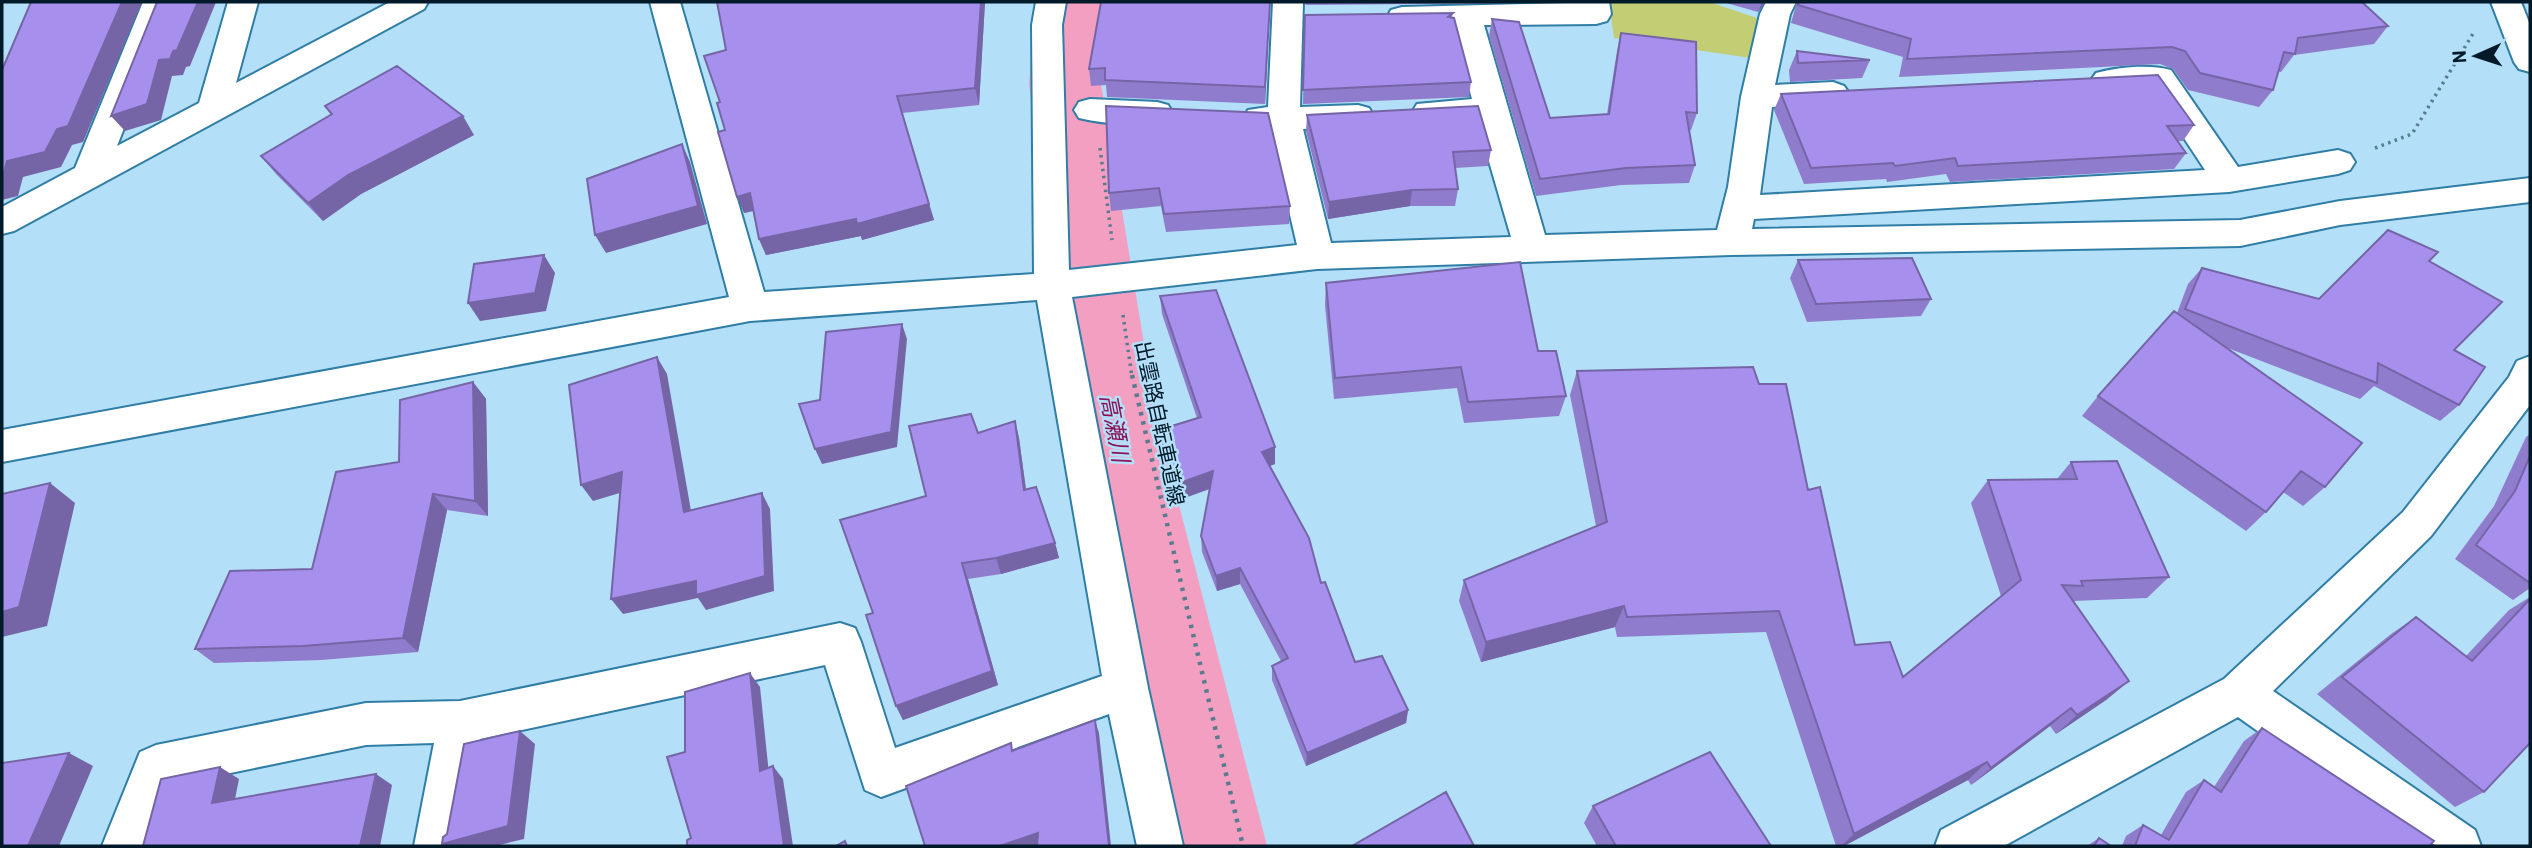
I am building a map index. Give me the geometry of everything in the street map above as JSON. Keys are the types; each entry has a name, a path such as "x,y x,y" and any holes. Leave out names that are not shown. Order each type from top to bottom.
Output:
{"street":[{"path":"89,173 159,2"},
{"path":"214,107 243,2"},
{"path":"2,222 89,173 414,2"},
{"path":"665,2 750,307"},
{"path":"1051,2 1047,25 1052,286 1126,688 1160,846"},
{"path":"1370,17 1596,14 1594,2"},
{"path":"1731,242 1740,208 1757,97 1775,14 1781,2"},
{"path":"2515,10 2530,62"},
{"path":"1297,13 1284,119 1317,256"},
{"path":"1466,16 1490,109 1532,249"},
{"path":"2076,81 2160,77 2229,180"},
{"path":"1757,97 1868,92"},
{"path":"1229,117 1284,119 1490,109"},
{"path":"1090,110 1187,114"},
{"path":"1740,208 2229,180 2338,162"},
{"path":"2,446 750,307 1052,286 1317,256 1731,242 2240,233 2340,213 2530,190"},
{"path":"1958,846 2240,693 2417,524 2525,384 2530,371"},
{"path":"125,846 156,767 366,724 460,722 840,642 881,775 1126,688"},
{"path":"2240,693 2458,846"},
{"path":"438,846 460,722"}],"path":[{"path":"2338,162 2412,134 2480,23"},
{"name":"出雲路自転車道線","path":"1090,110 1097,127 1135,387 1243,846"}],"green space":[{"path":"1609,2 1709,2 1757,18 1751,58 1614,38"}],"building":[{"path":"31,2 122,2 68,126 57,129 45,152 7,161 2,180 2,70"},
{"path":"157,2 198,2 177,50 173,51 170,59 159,60 147,104 111,116"},
{"path":"717,2 981,2 975,88 897,96 929,204 857,224 856,219 759,239 750,193 737,197 718,132 725,130 717,103 720,102 704,56 726,50"},
{"path":"1101,2 1270,2 1265,87 1105,80 1105,68 1089,69"},
{"path":"1798,2 2362,2 2388,26 2298,38 2295,54 2284,52 2273,90 2200,73 2185,51 2172,47 1907,59 1911,39 1798,5"},
{"path":"1453,13 1448,17 1454,18 1471,82 1303,90 1305,15"},
{"path":"1492,19 1519,22 1550,118 1609,114 1621,33 1696,42 1697,113 1686,112 1695,165 1626,168 1540,179"},
{"path":"1797,51 1870,60 1798,63"},
{"path":"397,66 463,116 348,175 308,203 261,156 332,114 325,106"},
{"path":"2158,75 2194,125 2167,126 2186,153 1958,166 1955,158 1895,166 1893,163 1811,168 1781,94"},
{"path":"1106,106 1268,113 1290,206 1164,214 1159,188 1109,193"},
{"path":"1478,106 1491,150 1453,152 1458,189 1412,190 1329,202 1307,115"},
{"path":"682,144 698,206 595,235 587,179"},
{"path":"2388,230 2438,252 2429,261 2502,302 2454,350 2485,367 2459,405 2378,363 2377,383 2185,309 2202,268 2319,299"},
{"path":"544,255 535,293 468,303 474,264"},
{"path":"1912,258 1931,299 1816,304 1798,260"},
{"path":"1520,262 1538,351 1556,351 1566,396 1468,402 1461,367 1335,378 1326,283"},
{"path":"1216,290 1275,447 1262,452 1309,538 1321,583 1325,582 1355,662 1382,656 1408,710 1307,753 1272,666 1288,658 1240,568 1216,576 1201,536 1213,471 1177,484 1159,430 1201,417 1160,296"},
{"path":"2174,311 2362,443 2325,487 2301,471 2266,512 2098,396"},
{"path":"902,324 891,432 815,449 799,404 820,400 826,332"},
{"path":"657,357 684,512 762,493 765,576 696,595 696,581 611,599 622,472 581,485 569,385"},
{"path":"1753,367 1759,384 1786,384 1808,490 1820,487 1855,645 1890,642 1903,677 2021,580 1988,480 2077,479 2071,462 2117,461 2169,577 2081,581 2083,586 2062,585 2129,681 2077,715 2071,708 1991,768 1987,762 1854,834 1779,611 1627,617 1624,606 1486,642 1464,580 1607,522 1577,371"},
{"path":"473,382 475,501 433,494 403,638 303,646 195,649 230,571 312,569 336,472 399,462 400,400"},
{"path":"971,414 978,433 1015,421 1024,490 1036,487 1055,543 996,558 962,563 992,671 896,706 866,615 873,613 840,520 926,496 909,426"},
{"path":"2530,456 2530,583 2476,545 2515,491"},
{"path":"50,483 19,607 2,612 2,494"},
{"path":"2530,599 2530,743 2484,792 2342,677 2416,617 2472,661"},
{"path":"750,673 760,771 773,766 784,846 687,846 687,840 691,838 667,757 685,752 685,692"},
{"path":"1095,720 1109,846 1037,846 1038,833 1000,846 925,846 906,786 1011,743 1012,751"},
{"path":"2262,728 2434,841 2431,844 2435,846 2135,846 2143,825 2169,840 2204,780 2221,792"},
{"path":"520,731 508,826 442,844 443,837 447,834 464,744"},
{"path":"1710,752 1771,846 1616,846 1593,806"},
{"path":"69,753 28,846 2,846 2,763"},
{"path":"220,767 212,803 376,774 360,846 143,846 161,779"},
{"path":"1446,792 1474,846 1352,846"},
{"path":"2099,838 2111,846 2094,846"}],"waterway":[{"name":"高瀬川","path":"1070,2 1065,84 1112,416 1214,846"}]}
